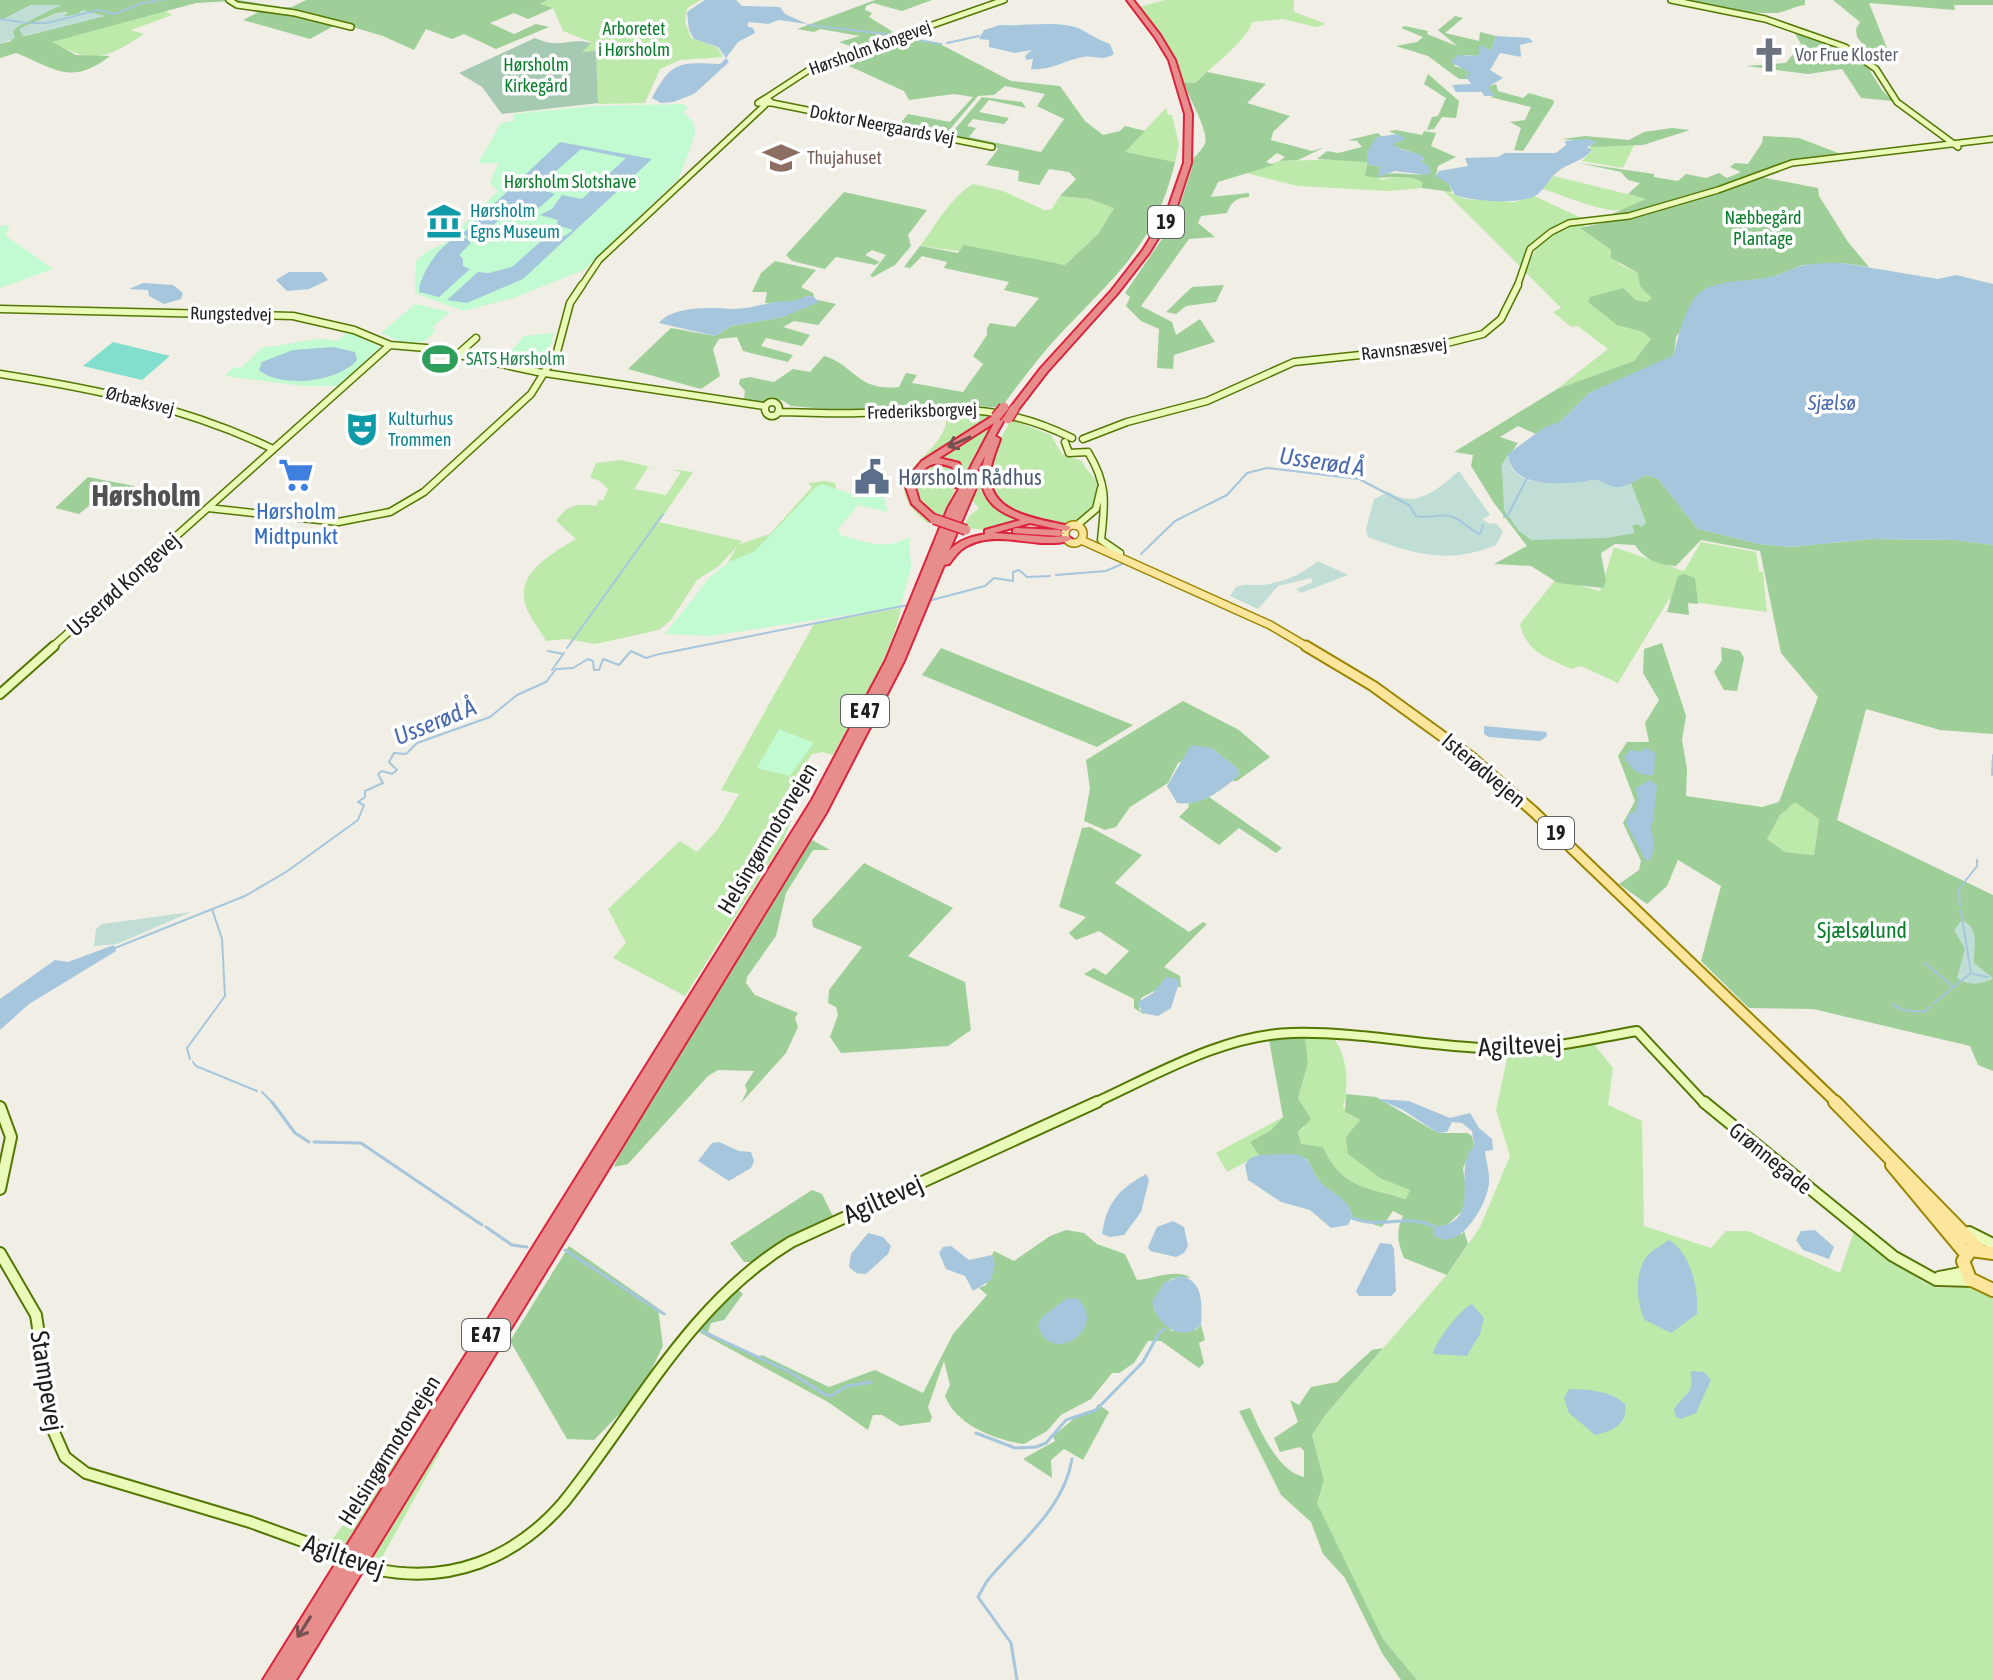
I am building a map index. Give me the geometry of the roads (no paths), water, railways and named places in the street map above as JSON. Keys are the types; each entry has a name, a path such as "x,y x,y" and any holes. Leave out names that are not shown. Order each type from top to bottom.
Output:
{"highway":[{"name":"Helsingørmotorvejen","path":"271,1680 816,802 891,660 953,508 1005,413 1051,351 1139,256 1158,224 1176,178 1183,132 1177,88 1156,42 1127,0"},
{"name":"Helsingørmotorvejen","path":"287,1680 822,810 866,728 916,623 960,511 996,439 1005,413 1052,357 1120,288 1145,257 1178,195 1189,138 1182,87 1161,40 1127,0"},
{"name":"19","path":"1005,413 976,435 934,454 921,465 913,481 913,495 920,508 934,519 966,530 1075,533"},
{"name":"19","path":"996,439 985,470 989,493 1006,510 1075,533"},
{"path":"921,465 941,460 959,469 953,508"},
{"path":"984,532 1034,521"},
{"path":"916,623 947,560 960,545 975,539 1008,535 1045,541 1075,533"}],"main road":[{"path":"229,0 237,5 295,13 351,27"},
{"name":"Hørsholm Kongevej","path":"598,263 784,85 836,58 1004,0"},
{"path":"1671,0 1765,19 1845,47 1876,69 1897,102 1957,147"},
{"name":"Doktor Neergaards Vej","path":"766,102 992,147"},
{"name":"Ravnsnæsvej","path":"1086,440 1110,428 1207,401 1294,362 1437,347 1483,334 1501,319 1524,272 1530,249 1559,226 1629,216 1718,190 1792,163 1957,147 1993,140"},
{"name":"Hørsholm Kongevej","path":"208,508 327,523 351,521 402,506 424,492 517,409 545,375 557,352 570,303 598,263 674,189"},
{"path":"636,228 656,205"},
{"name":"Rungstedvej","path":"0,309 293,316 353,330 390,345 426,348 481,363 545,375"},
{"path":"457,356 476,338"},
{"name":"Usserød Kongevej","path":"0,694 390,345"},
{"name":"Rungstedvej","path":"457,356 545,375"},
{"name":"Ørbæksvej","path":"0,374 79,387 174,409 238,430 273,449"},
{"path":"545,375 764,408"},
{"path":"545,375 764,408"},
{"name":"Frederiksborgvej","path":"764,408 775,404 779,410 809,413 871,413 961,406 996,410 1034,420 1068,440 1066,451 1084,453"},
{"path":"1068,440 1086,440 1091,448 1084,453"},
{"path":"1084,453 1099,470 1106,493 1107,508 1100,537 1103,543 1120,553"},
{"path":"1075,533 1092,514 1101,495 1094,471 1084,453"},
{"path":"1075,533 1100,508 1106,493"},
{"name":"Isterødvejen","path":"1075,533 1184,585"},
{"name":"Isterødvejen","path":"1075,533 1270,625 1411,712 1471,757 1534,812 1911,1177 1964,1237 1979,1249"},
{"name":"Grønnegade","path":"1637,1031 1706,1105 1893,1256 1917,1272 1947,1282 1969,1276"},
{"name":"Agiltevej","path":"255,1524 375,1569 416,1576 456,1572 497,1558 532,1534 566,1500 708,1309 735,1282 774,1252 809,1232 1205,1053 1248,1040 1291,1033 1509,1049 1546,1047 1637,1031"},
{"path":"0,1107 12,1138 10,1157 0,1189"},
{"name":"Isterødvejen","path":"1878,1146 1966,1254"},
{"path":"1911,1177 1970,1233 1993,1244"},
{"path":"1979,1249 1966,1254 1963,1261 1969,1276 1993,1290"},
{"name":"19","path":"1979,1249 1993,1253"},
{"name":"Stampevej","path":"0,1253 36,1315 54,1432 65,1457 73,1465 99,1478 255,1524"}],"water":[{"path":"705,0 736,0 742,6 780,7 785,14 807,24 779,20 768,24 749,22 747,26 753,28 755,33 738,42 726,58 718,47 694,39 689,30 687,12"},
{"path":"1054,24 1074,27 1110,44 1114,54 1102,58 1083,57 1031,69 1033,59 1026,60 1025,56 1032,50 1015,53 989,47 989,40 979,39 984,30 1000,25"},
{"path":"1496,36 1529,38 1533,42 1520,45 1521,57 1500,53 1490,70 1503,78 1488,87 1495,96 1484,96 1482,92 1456,92 1452,85 1471,84 1465,75 1472,74 1451,62 1458,55 1478,56 1480,45 1491,50"},
{"path":"726,58 729,62 694,94 673,102 661,103 652,98 665,77 677,67 694,63 720,64"},
{"path":"1398,134 1406,139 1393,144 1424,157 1421,162 1429,166 1431,172 1426,175 1395,171 1378,177 1381,167 1367,164 1367,153 1376,137"},
{"path":"1587,139 1597,142 1587,147 1592,150 1589,154 1561,169 1539,193 1527,199 1495,201 1455,195 1449,184 1436,176 1439,171 1468,166 1465,158 1498,157 1505,153 1556,153 1566,145 1565,141"},
{"path":"560,142 652,159 523,279 467,303 447,300 478,272 489,273 512,267 549,234 565,236 573,230 556,225 558,220 540,215 552,209 562,195 582,199 626,158 581,149 537,188 555,194 533,213 512,210 478,237 467,239 471,243 459,255 463,266 470,269 439,297 419,292 426,270 437,254 449,242 468,238 463,233"},
{"name":"Sjælsø","path":"1842,263 1938,279 1956,275 1993,284 1993,545 1957,540 1871,539 1790,547 1759,544 1698,529 1658,479 1646,475 1617,487 1596,480 1556,483 1529,480 1511,466 1508,454 1545,427 1560,422 1589,393 1674,355 1690,306 1705,289 1722,283 1762,279 1805,265"},
{"path":"289,272 322,272 328,280 309,289 287,291 276,280"},
{"path":"143,283 173,285 183,293 181,299 164,304 149,296 148,290 129,289"},
{"path":"814,297 819,302 783,317 731,326 715,336 659,323 665,317 682,311 742,309"},
{"path":"333,347 355,352 357,360 337,374 310,380 281,380 259,370 262,362 293,350"},
{"path":"1484,726 1546,732 1547,736 1540,741 1489,737 1484,734"},
{"path":"1191,745 1212,748 1238,769 1239,775 1203,800 1177,803 1167,786"},
{"path":"1647,748 1655,753 1654,775 1636,771 1624,757 1631,749 1638,752"},
{"path":"1650,780 1657,785 1651,823 1654,848 1650,860 1646,861 1626,823 1629,813 1635,812 1638,801 1636,788"},
{"path":"114,945 116,951 29,1004 0,1030 0,999 55,960 68,962"},
{"path":"1166,977 1177,979 1179,983 1171,1008 1158,1016 1142,1013 1138,1002 1153,993"},
{"path":"1378,1099 1409,1101 1450,1118 1470,1113 1479,1128 1492,1139 1493,1150 1485,1151 1489,1179 1487,1193 1477,1215 1461,1234 1452,1239 1442,1239 1433,1234 1435,1227 1450,1223 1459,1215 1463,1205 1465,1168 1474,1146 1472,1131 1462,1123 1452,1122 1447,1132 1438,1133 1403,1110"},
{"path":"719,1142 739,1151 751,1152 754,1161 751,1168 729,1181 698,1161 712,1143"},
{"path":"1259,1155 1299,1155 1306,1159 1322,1184 1351,1210 1348,1225 1331,1228 1310,1210 1281,1202 1248,1180 1245,1165 1250,1158"},
{"path":"1146,1174 1149,1180 1141,1212 1124,1235 1110,1237 1102,1234 1115,1199 1127,1186"},
{"path":"1173,1221 1184,1227 1188,1246 1184,1253 1176,1257 1150,1251 1148,1247 1157,1227"},
{"path":"1815,1230 1834,1247 1829,1259 1803,1250 1796,1240 1801,1231"},
{"path":"868,1233 883,1237 891,1246 888,1254 866,1274 856,1273 849,1267 851,1254"},
{"path":"1669,1240 1688,1263 1695,1283 1697,1304 1697,1314 1671,1333 1645,1320 1638,1288 1640,1271 1647,1256"},
{"path":"1380,1243 1391,1244 1394,1249 1396,1291 1391,1296 1359,1296 1356,1291"},
{"path":"951,1246 969,1260 992,1255 995,1264 991,1280 973,1291 965,1276 946,1269 939,1253 943,1247"},
{"path":"1181,1276 1198,1288 1201,1302 1201,1325 1186,1332 1178,1332 1165,1325 1152,1302 1164,1283"},
{"path":"1067,1298 1078,1299 1086,1310 1087,1322 1074,1339 1054,1343 1045,1338 1038,1326 1042,1317"},
{"path":"1472,1304 1484,1318 1480,1334 1467,1356 1433,1354 1449,1326"},
{"path":"1691,1371 1704,1372 1711,1380 1696,1413 1681,1419 1676,1417 1674,1409 1689,1392"},
{"path":"1569,1389 1599,1392 1619,1399 1625,1404 1622,1422 1613,1429 1595,1435 1569,1413 1564,1398"}],"waterway":[{"path":"30,23 47,23 98,10 115,14 142,3 157,1"},
{"path":"0,19 27,23"},
{"path":"808,25 894,35"},
{"path":"947,43 979,36"},
{"path":"906,38 941,44"},
{"name":"Usserød Å","path":"1141,554 1175,521 1227,495 1247,473 1267,468 1359,479 1409,505 1416,516 1450,516 1480,534 1483,525"},
{"name":"Usserød Å","path":"1504,517 1508,515 1527,478"},
{"path":"567,648 663,514"},
{"name":"Usserød Å","path":"1056,575 1106,571 1122,564"},
{"name":"Usserød Å","path":"932,600 985,586 994,578 1013,581 1013,572 1019,570 1027,577 1050,576"},
{"name":"Usserød Å","path":"212,909 245,896 286,872 358,820 364,805 358,802 365,797 365,791 383,783 378,774 382,771 392,774 397,770 389,762 394,753 406,754 417,743 490,717 517,695 546,682 556,669 573,668 588,659 593,661 594,670 599,670 603,659 619,665 631,651 646,658 908,605"},
{"path":"548,651 563,654"},
{"path":"552,670 564,653"},
{"path":"1992,775 1993,755"},
{"path":"1960,906 1959,889 1977,866 1977,860"},
{"name":"Usserød Å","path":"115,948 212,909"},
{"path":"190,1059 187,1048 225,996 222,939 212,909"},
{"path":"1934,1003 1971,973 1961,911"},
{"path":"1925,963 1952,986"},
{"path":"1973,974 1988,977"},
{"path":"1892,1004 1903,1010 1924,1012 1931,1006"},
{"path":"193,1062 196,1066 257,1091"},
{"path":"262,1092 272,1102"},
{"path":"272,1102 295,1133 309,1142"},
{"path":"314,1142 361,1143 482,1225"},
{"path":"1352,1218 1374,1222 1414,1221 1435,1227"},
{"path":"486,1227 512,1245 527,1247"},
{"path":"565,1250 664,1314"},
{"path":"976,1433 1015,1448 1046,1443 1066,1420 1096,1410 1143,1362 1159,1333 1165,1329"},
{"path":"702,1331 788,1371 824,1394 831,1396 847,1386 871,1382"},
{"path":"1017,1680 1011,1643 978,1597 987,1581 1050,1510 1060,1494 1072,1459"}],"place":[{"name":"Vor Frue Kloster","path":"1769,55"},
{"name":"Thujahuset","path":"781,158"},
{"name":"Hørsholm Egns Museum","path":"444,221"},
{"name":"SATS Hørsholm","path":"440,359"},
{"name":"Kulturhus Trommen","path":"362,429"},
{"name":"Hørsholm Midtpunkt","path":"296,475"},
{"name":"Hørsholm Rådhus","path":"872,477"}],"district":[{"name":"Hørsholm","path":"146,496"}],"park label":[{"name":"Arboretet i Hørsholm","path":"634,39"},
{"name":"Hørsholm Kirkegård","path":"536,75"},
{"name":"Hørsholm Slotshave","path":"570,182"},
{"name":"Næbbegård Plantage","path":"1763,228"},
{"name":"Sjælsølund","path":"1862,930"}]}
